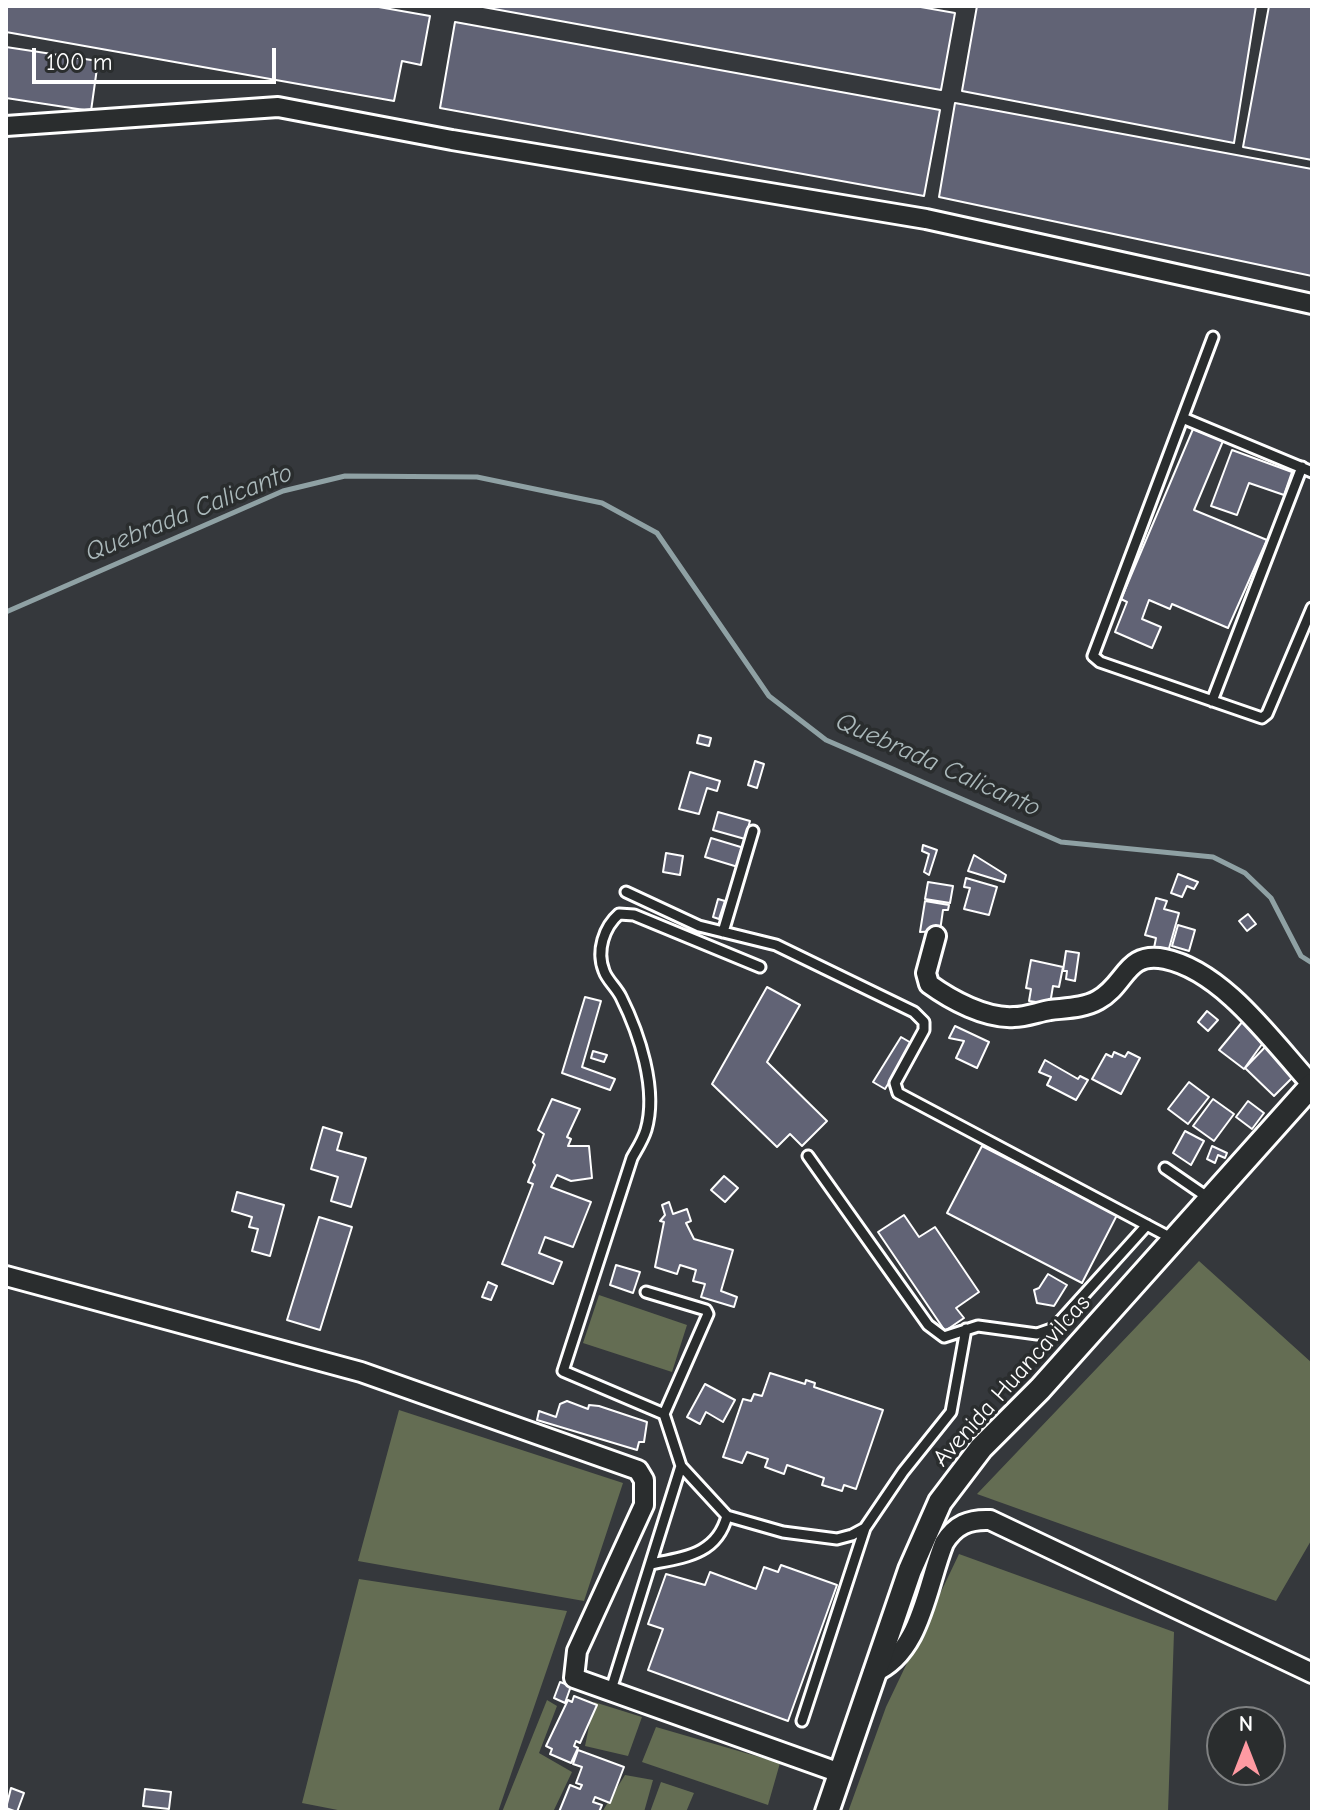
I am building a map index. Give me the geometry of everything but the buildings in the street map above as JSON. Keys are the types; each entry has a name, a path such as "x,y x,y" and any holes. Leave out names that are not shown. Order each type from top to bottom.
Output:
{"street":[{"path":"6,126 278,107 452,140 926,219 1312,304"},
{"path":"936,936 926,973 929,984 960,1002 992,1014 1014,1017 1097,1001 1120,982 1133,963 1143,958 1183,964 1209,977 1312,1085"},
{"name":"Avenida Huancavilcas","path":"827,1812 910,1570 940,1502 981,1448 1040,1389 1312,1085"},
{"path":"6,1276 23,1278 361,1372 638,1470 644,1480 644,1505 577,1651 572,1671 574,1678 840,1773"},
{"path":"873,1673 888,1667 907,1648 944,1543 952,1530 975,1520 990,1520 1312,1673"}],"lane":[{"path":"1213,337 1185,419 1093,656 1100,662 1262,718 1266,716 1312,608"},
{"path":"1185,419 1307,470 1212,701"},
{"path":"723,932 753,831"},
{"path":"626,892 699,926 776,945 919,1015 924,1030 895,1083 898,1093 1173,1239"},
{"path":"664,1414 563,1371 632,1158 646,1131 649,1112 636,1028 618,991 604,972 602,943 610,922 619,914 627,913 760,967"},
{"path":"808,1156 936,1334 951,1336 966,1329 987,1326 1037,1334 1054,1328 1147,1225"},
{"path":"1165,1168 1210,1199"},
{"path":"646,1292 706,1310 708,1314 664,1414 681,1466 727,1516 783,1532 837,1539 865,1528"},
{"path":"802,1721 865,1528 903,1472 951,1412 966,1329"},
{"path":"610,1693 681,1466"},
{"path":"651,1564 709,1547 722,1535 727,1516"}],"green space":[{"path":"1199,1261 1312,1363 1312,1539 1276,1601 977,1494"},
{"path":"599,1295 687,1325 672,1372 583,1343"},
{"path":"399,1410 623,1483 584,1601 358,1561"},
{"path":"959,1554 1174,1632 1168,1812 848,1812 886,1707"},
{"path":"359,1579 567,1611 498,1812 348,1812 302,1803"},
{"path":"547,1700 557,1706 539,1753 572,1772 553,1812 502,1812"},
{"path":"594,1702 642,1717 628,1756 585,1746"},
{"path":"656,1727 780,1763 768,1805 642,1762"},
{"path":"625,1775 653,1780 644,1812 602,1812"},
{"path":"661,1782 694,1793 686,1812 650,1812"}],"waterway":[{"name":"Quebrada Calicanto","path":"6,612 283,491 345,476 477,477 602,503 657,533 769,696 826,740 1061,842 1213,857 1245,873 1271,898 1301,956 1312,963"}]}
